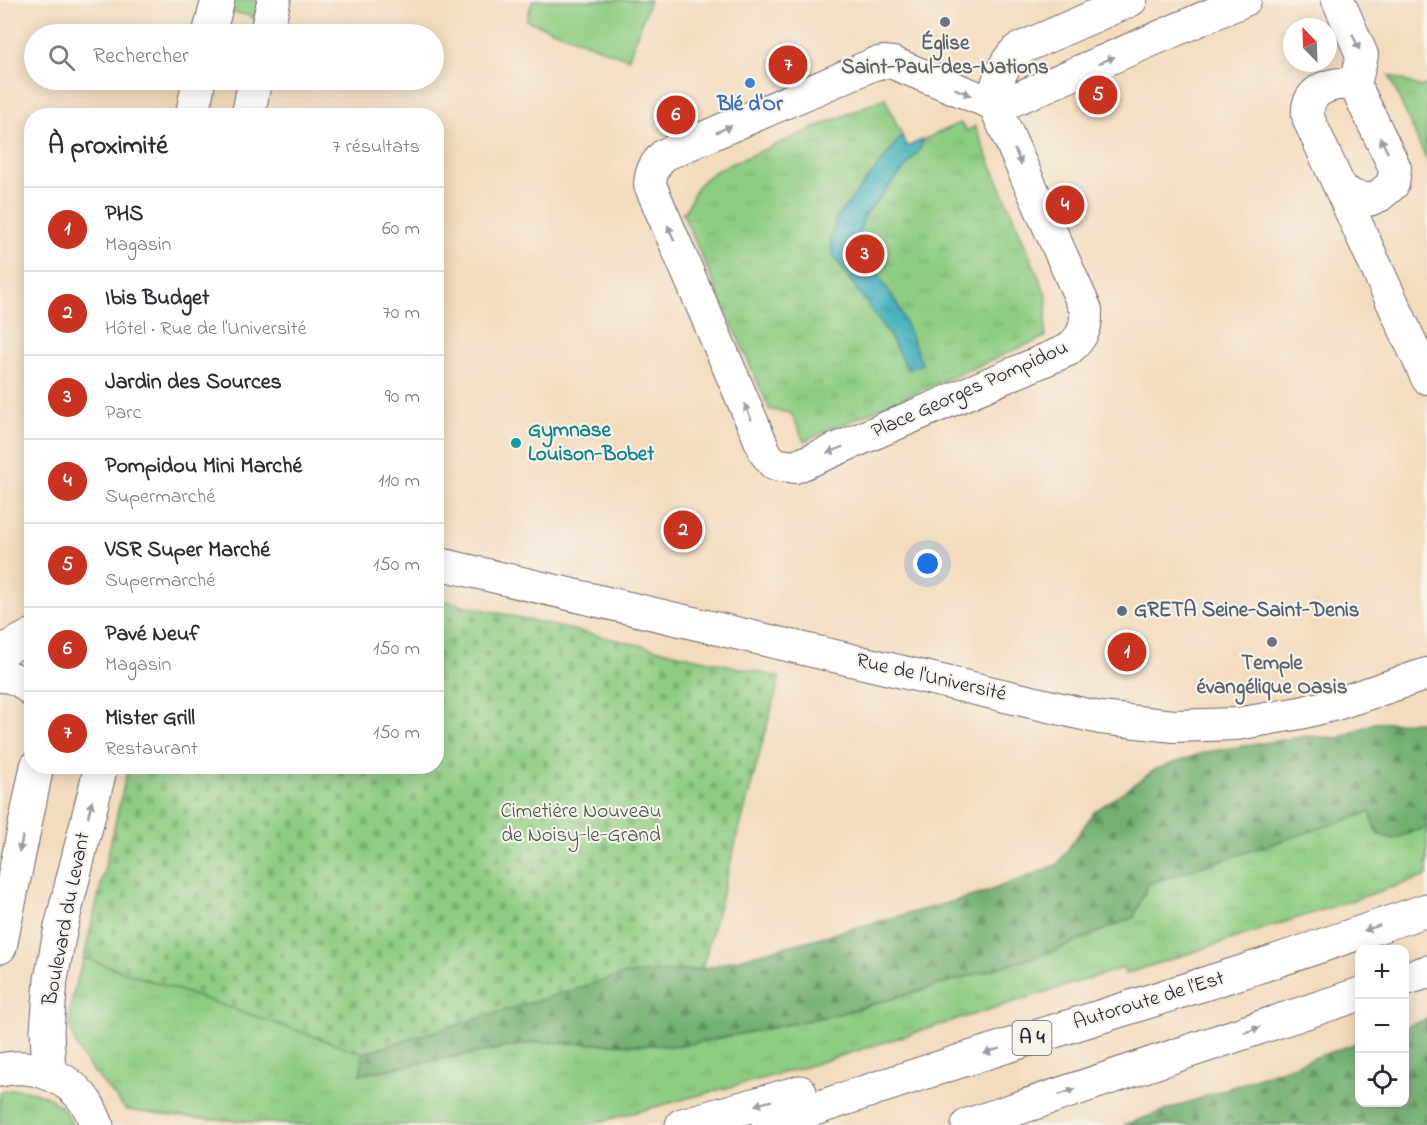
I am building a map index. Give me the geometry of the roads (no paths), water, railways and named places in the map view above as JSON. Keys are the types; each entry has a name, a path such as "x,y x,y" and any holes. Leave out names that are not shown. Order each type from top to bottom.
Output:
{"main road":[{"path":"212,24 218,0"},
{"path":"268,24 274,0"},
{"path":"194,108 197,90"},
{"path":"250,108 253,90"},
{"path":"0,947 35,774"},
{"name":"Boulevard du Levant","path":"49,1073 47,1030 51,980 61,927 99,774"},
{"name":"Autoroute de l’Est","path":"768,1125 835,1101 1427,910"},
{"path":"1409,978 1427,972"},
{"path":"968,1125 1005,1118 1355,995"},
{"path":"0,1070 29,1068 49,1073 70,1085 87,1103 97,1125"},
{"path":"682,1125 814,1087 835,1101"}],"street":[{"path":"1131,0 1017,50 1007,59 995,90 994,104 1004,104 1018,99 1245,0"},
{"path":"1338,0 1362,55 1355,85 1395,168 1393,184 1379,196 1369,200 1355,197 1342,190"},
{"name":"Place Georges Pompidou","path":"884,62 893,63 994,104 1086,310 1085,330 1068,350 795,467 774,464 766,454 651,185 651,174 655,164 664,155 874,64 884,62"},
{"path":"1355,85 1343,82 1326,87 1309,100 1306,110 1427,378"},
{"name":"Rue de l'Université","path":"444,565 1100,718 1145,724 1207,726 1270,719 1333,705 1427,674"},
{"path":"0,652 24,639"},
{"path":"0,676 8,676 24,684"}],"water":[{"path":"902,136 907,147 924,139 919,151 864,216 860,230 862,245 869,261 898,305 922,364 908,370 887,332 834,257 830,239 837,217"}],"place":[{"name":"Église Saint-Paul-des-Nations","path":"945,22"},
{"name":"Mister Grill","path":"788,65"},
{"name":"Blé d'Or","path":"750,83"},
{"name":"VSR Super Marché","path":"1098,95"},
{"name":"Pavé Neuf","path":"676,115"},
{"name":"Pompidou Mini Marché","path":"1065,205"},
{"name":"Jardin des Sources","path":"865,254"},
{"name":"Gymnase Louison-Bobet","path":"516,443"},
{"name":"Ibis Budget","path":"683,530"},
{"name":"GRETA Seine-Saint-Denis","path":"1122,611"},
{"name":"Temple évangélique Oasis","path":"1272,642"},
{"name":"PHS","path":"1127,652"}],"park label":[{"name":"Cimetière Nouveau de Noisy-le-Grand","path":"581,824"}]}
